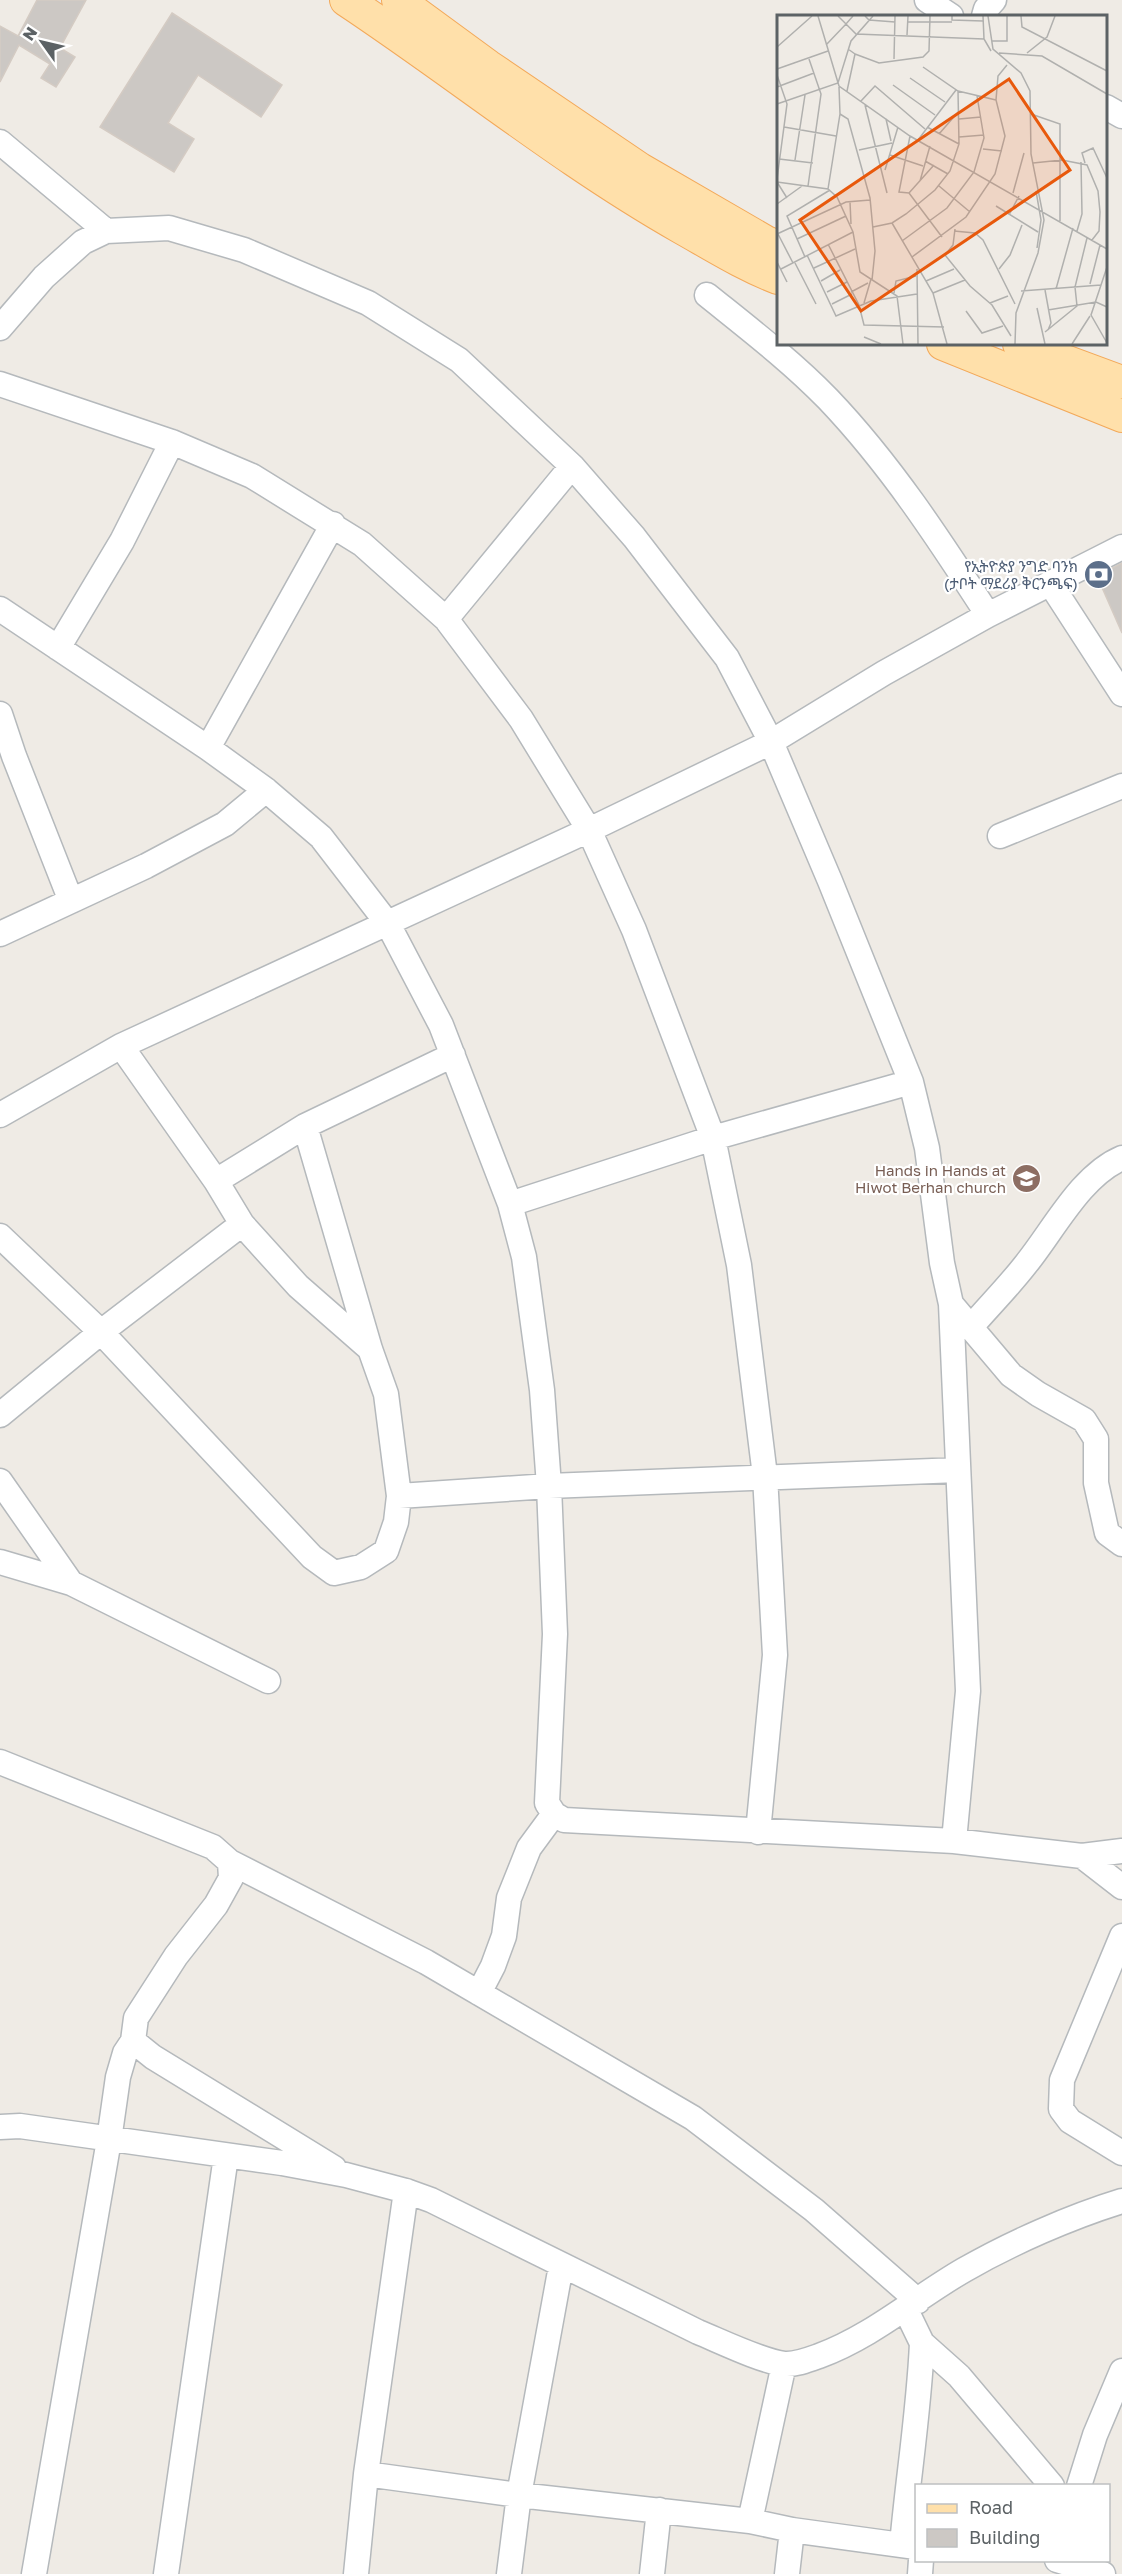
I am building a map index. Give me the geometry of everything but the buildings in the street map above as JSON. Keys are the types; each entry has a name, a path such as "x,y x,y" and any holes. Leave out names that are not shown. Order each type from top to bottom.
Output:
{"main road":[{"path":"346,0 483,98 633,200 751,268 777,279"},
{"path":"418,6 488,66 640,169 777,247"},
{"path":"945,345 1122,416"},
{"path":"1022,345 1122,382"}],"street":[{"path":"927,0 950,15"},
{"path":"984,15 986,9 994,0"},
{"path":"1107,108 1122,116"},
{"path":"0,142 106,231"},
{"path":"0,328 44,277 84,242 106,231 169,228 244,250 368,303 459,360 572,466 634,537 727,658 771,742 830,881 911,1083 927,1148 942,1263 951,1304 968,1691 954,1840"},
{"path":"707,295 827,398 884,463 939,540 988,615"},
{"path":"0,384 172,442 252,476 362,544 446,619 521,719 589,830 634,930 713,1138 739,1265 765,1476 775,1655 758,1832"},
{"path":"58,648 122,541 172,442"},
{"path":"446,619 572,466"},
{"path":"208,748 333,524"},
{"path":"1,1112 121,1046 589,830 771,742 884,673 988,615 1122,547"},
{"path":"1050,583 1122,694"},
{"path":"0,609 208,748 266,790 321,837 388,924 441,1025 510,1204 524,1257 542,1390 549,1486 555,1634 547,1803 554,1814 564,1820 758,1832 954,1840 1082,1856 1122,1851"},
{"path":"0,714 14,756 71,901"},
{"path":"1000,836 1122,786"},
{"path":"0,934 146,866 225,824 266,790"},
{"path":"121,1046 216,1181 242,1224 298,1286 370,1349"},
{"path":"216,1181 305,1125 453,1055"},
{"path":"510,1204 713,1138 911,1083"},
{"path":"0,1236 101,1332 312,1557 334,1573 361,1567 386,1551 396,1522 399,1496 386,1394 370,1349 305,1125"},
{"path":"971,1327 1026,1264 1080,1192 1112,1162 1122,1158"},
{"path":"0,1415 101,1332 242,1224"},
{"path":"951,1304 1011,1376 1084,1420 1096,1438 1096,1483 1107,1533 1122,1544"},
{"path":"399,1496 549,1486 958,1470"},
{"path":"0,1481 71,1582"},
{"path":"0,1562 71,1582 268,1681"},
{"path":"0,1762 213,1847 230,1862 406,1951 693,2118 814,2210 912,2305 922,2343 920,2386 909,2466 909,2546 792,2530 750,2521 519,2495 366,2474"},
{"path":"479,1993 493,1966 504,1936 509,1898 529,1848 554,1814"},
{"path":"1082,1856 1122,1887"},
{"path":"34,2574 118,2077 125,2053 133,2041 136,2018 154,1988 216,1905 231,1878 230,1862"},
{"path":"1122,1936 1062,2080 1061,2109 1070,2121 1122,2153"},
{"path":"133,2041 153,2057 346,2175"},
{"path":"0,2127 20,2126 282,2163 346,2175 406,2191 431,2200 698,2332 741,2350 784,2364 805,2361 842,2347 912,2305 964,2270 1101,2207 1122,2201"},
{"path":"166,2574 226,2156"},
{"path":"356,2574 366,2474 406,2191"},
{"path":"509,2574 519,2495 561,2266"},
{"path":"922,2343 959,2376 1050,2484"},
{"path":"750,2521 784,2364"},
{"path":"1080,2484 1095,2435 1122,2371"},
{"path":"652,2574 659,2510"},
{"path":"787,2574 792,2530"},
{"path":"1064,2562 1103,2574"}],"place":[{"name":"የኢትዮጵያ ንግድ ባንክ (ታቦት ማደሪያ ቅርንጫፍ)","path":"1099,575"},
{"name":"Hands in Hands at Hiwot Berhan church","path":"1027,1179"}]}
